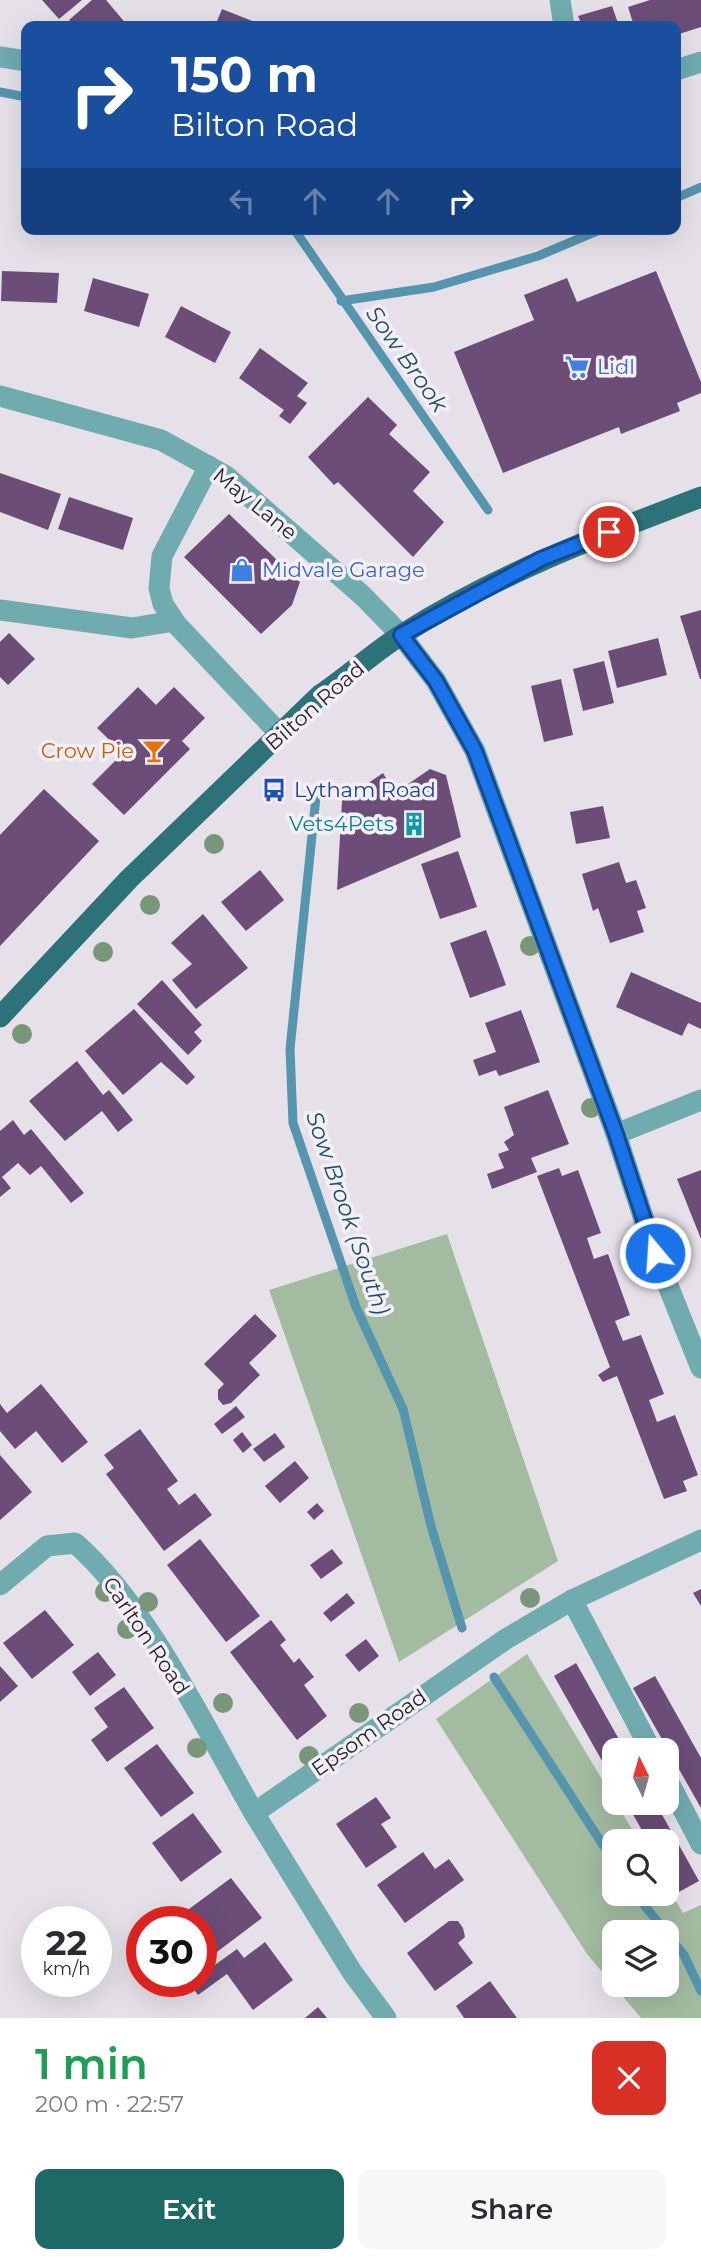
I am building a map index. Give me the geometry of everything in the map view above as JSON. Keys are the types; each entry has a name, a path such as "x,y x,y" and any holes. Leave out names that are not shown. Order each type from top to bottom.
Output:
{"main road":[{"name":"Bilton Road","path":"0,1017 129,879 320,695 401,635 541,559 701,497"}],"street":[{"path":"560,0 563,21"},
{"path":"0,57 21,60"},
{"path":"681,68 701,62"},
{"name":"May Lane","path":"0,396 161,440 226,476 290,531 401,635"},
{"path":"209,466 163,556 159,588 163,604 174,621 280,734"},
{"path":"0,610 132,628 174,621"},
{"path":"401,635 436,681 475,751 616,1134 655,1253 701,1368"},
{"path":"616,1134 701,1100"},
{"name":"Epsom Road","path":"254,1813 506,1639 572,1600 701,1540"},
{"name":"Carlton Road","path":"0,1585 47,1546 75,1543 97,1562 161,1650 254,1813"},
{"path":"572,1600 646,1738"},
{"path":"679,1802 701,1844"},
{"path":"254,1813 352,1972 387,2018"}],"green space":[{"path":"447,1234 558,1561 399,1662 269,1290"},
{"path":"527,1654 602,1779 602,1815 623,1815 632,1829 602,1829 602,1906 679,1906 683,1913 701,1905 701,2018 641,2018 623,1997 679,1997 679,1920 602,1920 602,1972 587,1954 436,1719"}],"building":[{"path":"42,0 82,0 59,19"},
{"path":"92,0 106,0 124,21 70,21"},
{"path":"650,0 701,0 701,27 681,33 681,21 632,21 628,7"},
{"path":"612,6 617,21 580,21 578,16"},
{"path":"222,9 252,21 217,21"},
{"path":"2,271 59,273 57,303 1,301"},
{"name":"Lidl","path":"656,271 701,382 701,393 677,403 680,411 621,434 619,427 503,473 454,352 534,320 524,295 567,278 577,302"},
{"path":"93,278 149,294 139,327 84,311"},
{"path":"181,306 231,332 215,363 165,337"},
{"path":"260,348 308,383 297,396 307,403 290,424 279,416 284,410 239,378"},
{"path":"368,397 397,425 389,434 430,472 413,491 444,522 413,557 338,482 334,485 308,457"},
{"path":"0,473 61,494 48,530 0,512"},
{"path":"69,497 133,518 123,550 58,529"},
{"name":"Midvale Garage","path":"229,514 300,582 292,605 261,634 184,557"},
{"path":"701,610 701,679 700,679 680,616"},
{"path":"9,633 35,659 8,685 0,677 0,642"},
{"path":"658,638 667,675 617,688 608,651"},
{"path":"604,661 614,703 583,711 573,669"},
{"path":"561,679 573,735 544,742 531,686"},
{"name":"Crow Pie","path":"138,687 156,705 174,687 205,718 182,741 190,749 124,815 92,784 123,753 97,728"},
{"name":"Vets4Pets","path":"430,769 446,775 461,837 337,890 342,801 383,773 395,793"},
{"path":"44,789 99,841 0,946 0,835"},
{"path":"603,806 610,838 576,844 570,812"},
{"path":"458,851 477,907 440,919 421,864"},
{"path":"619,862 626,883 636,880 646,908 637,911 644,932 610,943 598,908 593,911 582,874"},
{"path":"260,870 284,900 246,931 221,902"},
{"path":"203,914 248,968 196,1009 172,980 192,964 171,943"},
{"path":"486,930 506,985 470,998 450,943"},
{"path":"631,972 701,1003 701,1029 688,1023 682,1036 616,1007"},
{"path":"162,980 202,1025 194,1032 202,1041 188,1055 137,1004"},
{"path":"134,1009 195,1077 187,1085 161,1062 123,1095 85,1051"},
{"path":"521,1010 540,1062 499,1076 496,1070 479,1076 473,1060 496,1052 485,1023"},
{"path":"77,1061 103,1095 109,1090 133,1120 118,1132 102,1111 65,1141 29,1101"},
{"path":"548,1090 569,1144 531,1158 537,1172 492,1189 487,1174 504,1168 498,1154 509,1150 504,1142 514,1135 504,1107"},
{"path":"13,1120 24,1135 31,1129 84,1193 71,1203 41,1166 30,1175 18,1163 2,1177 11,1188 0,1197 0,1131"},
{"path":"559,1168 562,1176 578,1170 601,1233 587,1238 594,1259 608,1254 630,1315 615,1321 623,1341 641,1335 664,1394 649,1400 657,1422 675,1415 698,1475 683,1481 687,1491 664,1499 617,1376 603,1382 598,1375 610,1367 537,1176"},
{"path":"701,1170 701,1239 677,1179"},
{"path":"255,1314 277,1336 249,1363 260,1375 231,1403 223,1405 218,1399 218,1390 224,1384 204,1364"},
{"path":"41,1384 88,1442 62,1463 36,1431 15,1449 0,1431 0,1404 7,1413"},
{"path":"236,1406 245,1417 222,1434 214,1424"},
{"path":"140,1429 178,1481 167,1489 179,1505 195,1493 212,1515 164,1551 106,1474 114,1468 104,1455"},
{"path":"242,1432 252,1445 243,1453 233,1440"},
{"path":"275,1433 285,1447 264,1462 253,1449"},
{"path":"0,1455 32,1492 0,1520"},
{"path":"295,1461 309,1478 280,1503 265,1486"},
{"path":"317,1503 324,1511 314,1520 307,1512"},
{"path":"200,1539 260,1616 226,1642 167,1565"},
{"path":"332,1549 343,1563 321,1579 310,1565"},
{"path":"701,1589 701,1606 693,1593"},
{"path":"347,1593 355,1603 331,1622 323,1613"},
{"path":"45,1610 74,1645 32,1679 3,1643"},
{"path":"271,1620 286,1640 280,1645 294,1663 299,1658 314,1677 304,1685 327,1716 297,1740 230,1652"},
{"path":"366,1639 379,1656 359,1672 345,1655"},
{"path":"98,1652 116,1675 90,1696 72,1672"},
{"path":"576,1663 618,1738 602,1738 602,1761 554,1676"},
{"path":"0,1666 18,1686 0,1702"},
{"path":"655,1676 701,1758 701,1808 679,1769 679,1738 661,1738 633,1688"},
{"path":"124,1687 154,1728 107,1762 91,1740 108,1727 94,1708"},
{"path":"157,1744 194,1793 161,1817 124,1768"},
{"path":"376,1797 391,1818 381,1824 397,1847 366,1868 336,1824"},
{"path":"193,1813 222,1852 181,1882 152,1843"},
{"path":"633,1815 662,1815 670,1829 641,1829"},
{"path":"679,1845 699,1881 679,1892"},
{"path":"423,1852 435,1869 449,1859 464,1880 405,1923 377,1885"},
{"path":"231,1878 262,1918 217,1952 217,1906 193,1906"},
{"path":"449,1921 458,1921 463,1928 465,1937 458,1943 473,1963 435,1991 407,1953"},
{"path":"265,1942 293,1980 253,2010 227,1974 217,1981 217,1963 237,1949 244,1958"},
{"path":"490,1981 517,2018 464,2018 456,2006"},
{"path":"318,2007 327,2018 305,2018"}],"waterway":[{"name":"Sow Brook","path":"0,92 21,96"},
{"path":"681,196 701,187"},
{"name":"Sow Brook","path":"298,235 488,510"},
{"path":"341,301 434,287 538,256 588,235"},
{"name":"Sow Brook (South)","path":"316,797 290,1049 293,1123 356,1307 403,1409 431,1526 462,1628"},
{"name":"Sow Brook (South)","path":"494,1677 602,1844"},
{"name":"Sow Brook (South)","path":"645,1906 656,1920"},
{"name":"Sow Brook (South)","path":"679,1949 701,1991"}],"place":[{"name":"Lidl","path":"577,367"},
{"name":"Midvale Garage","path":"242,570"},
{"name":"Crow Pie","path":"154,751"},
{"name":"Lytham Road","path":"274,790"},
{"name":"Vets4Pets","path":"414,824"}],"route":[{"path":"609,532 563,549 492,583 401,635 436,681 475,751 616,1134 655,1253"}]}
